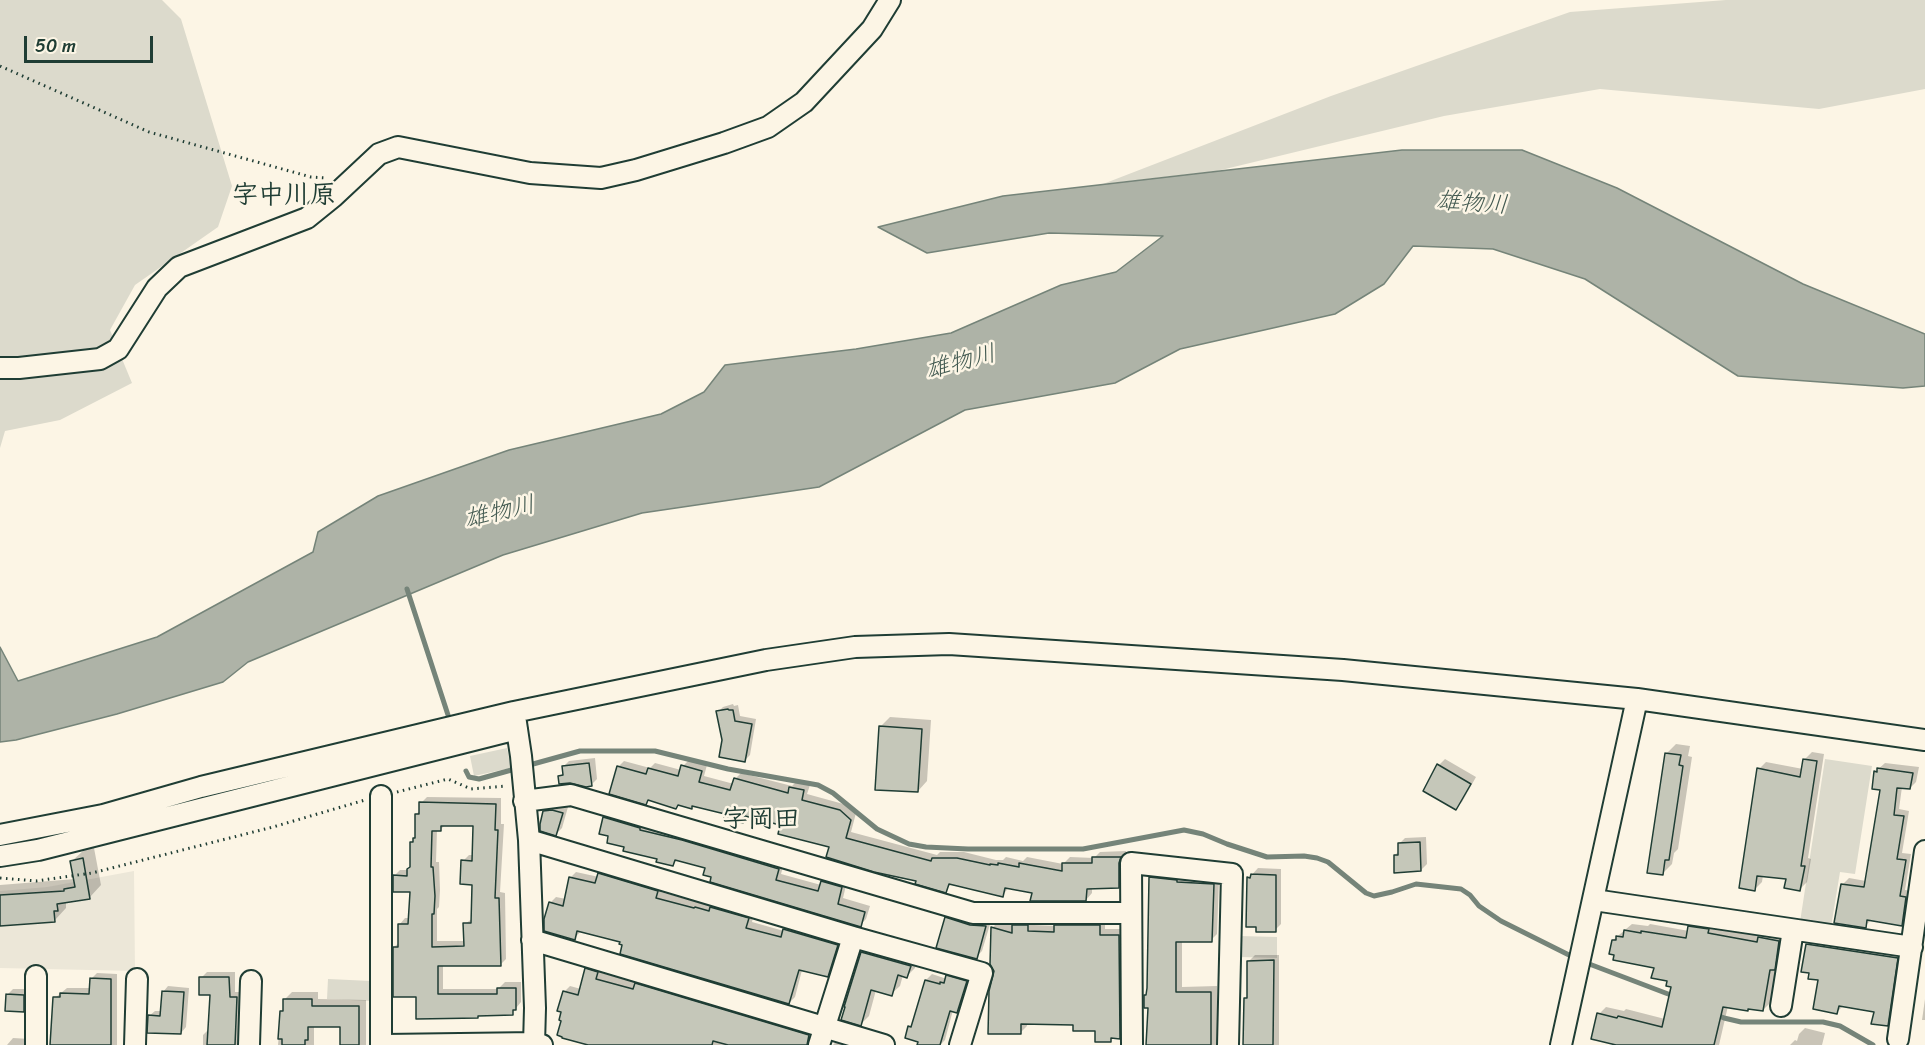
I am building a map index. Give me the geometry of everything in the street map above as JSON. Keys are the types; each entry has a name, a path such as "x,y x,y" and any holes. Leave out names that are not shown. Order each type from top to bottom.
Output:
{"street":[{"path":"0,368 100,359 118,349 157,288 179,267 307,218 379,154 398,147 530,173 601,178 636,170 768,127 804,102 872,29 890,0"},
{"path":"0,835 103,815 201,787 515,720 766,660 855,647 949,644 1343,670 1637,699 1925,740"},
{"path":"1561,1045 1637,699"},
{"path":"381,796 383,1045 537,1044 529,840 515,720"},
{"path":"0,856 38,850 515,720"},
{"path":"523,779 973,913 1131,913"},
{"path":"529,840 982,973 960,1045"},
{"path":"1898,1040 1915,960 1925,854"},
{"path":"1132,1045 1131,863 1232,874 1228,1045"},
{"path":"1594,900 1793,930 1915,960"},
{"path":"1781,1006 1793,930"},
{"path":"822,1036 853,937"},
{"path":"532,940 822,1036 884,1045"},
{"path":"36,976 36,1045"},
{"path":"135,1045 137,979"},
{"path":"249,1045 251,981"}],"path":[{"path":"0,66 149,132 311,177 352,179"},
{"path":"0,878 36,881 92,873 448,779 471,789 523,779"}],"shaded area":[{"path":"0,0 162,0 181,19 232,186 218,227 135,285 110,330 132,383 60,420 5,431 0,448"},
{"path":"1726,0 1925,0 1925,89 1819,109 1600,89 1444,116 1217,171 1103,184 1331,96 1570,12"},
{"path":"507,748 511,768 474,776 470,756"},
{"path":"1825,759 1872,766 1855,874 1840,872 1831,927 1800,922"},
{"path":"134,871 135,971 0,968 0,891 47,887"},
{"path":"1240,936 1277,937 1277,958 1240,957"},
{"path":"328,979 371,981 371,1001 327,999"}],"water":[{"name":"雄物川","path":"1402,150 1522,150 1617,188 1803,284 1925,334 1925,386 1903,388 1738,376 1585,279 1493,249 1413,246 1384,284 1335,314 1180,349 1115,383 965,410 819,487 642,513 503,555 248,662 223,682 117,714 0,742 0,647 18,681 157,637 313,552 318,532 378,496 509,450 661,414 704,392 725,365 856,349 951,333 1061,285 1116,272 1163,236 1049,233 927,253 878,227 1003,196"}],"building":[{"path":"733,710 735,721 752,724 745,762 719,757 722,740 716,711"},
{"path":"879,726 922,729 918,792 875,790"},
{"path":"1665,753 1681,755 1679,765 1683,766 1669,860 1665,860 1663,875 1647,873"},
{"path":"1803,759 1817,761 1801,866 1805,866 1800,891 1784,888 1786,879 1757,876 1755,891 1739,888 1757,768 1800,777"},
{"path":"589,763 592,786 559,784 558,776 563,775 562,766"},
{"path":"1437,764 1471,784 1456,810 1423,791"},
{"path":"681,765 702,771 699,782 730,790 734,778 788,793 789,787 804,790 802,800 840,810 851,820 846,838 931,861 932,858 957,858 990,865 998,865 998,863 1019,867 1019,863 1062,871 1062,863 1092,863 1092,857 1121,857 1119,888 1087,889 1086,901 1030,901 1032,893 1005,888 1003,897 949,884 946,893 915,884 916,881 874,872 826,857 829,847 778,834 780,825 745,816 743,823 724,818 725,814 692,806 692,809 678,805 676,809 648,800 646,805 609,794 617,766 646,774 648,768 678,776"},
{"path":"1877,768 1913,773 1910,789 1897,788 1894,815 1904,816 1897,859 1906,860 1900,896 1906,897 1902,926 1867,920 1866,928 1834,923 1841,884 1864,887 1880,790 1872,789 1874,771 1877,772"},
{"path":"419,802 496,804 495,830 498,830 495,898 499,898 501,966 438,966 438,994 497,994 497,988 516,988 516,1010 513,1010 513,1015 416,1019 416,997 393,997 393,947 398,947 398,924 408,924 410,892 393,892 393,875 407,876 407,869 410,867 410,842 413,842 415,838 415,814 419,814","holes":["441,826 473,826 472,861 461,860 460,884 472,885 471,923 463,923 464,946 432,947 432,914 434,914 435,896 433,867 431,867 432,831 441,831"]},
{"path":"552,810 563,813 556,836 540,831 543,811"},
{"path":"603,817 640,828 640,830 779,869 776,880 818,891 821,881 842,887 838,904 865,912 861,927 710,882 711,877 703,875 705,868 675,860 673,866 656,862 657,859 623,851 624,847 607,843 608,836 599,834"},
{"path":"1420,842 1421,871 1394,873 1394,855 1398,855 1398,843"},
{"path":"83,858 90,899 57,904 58,911 54,911 55,922 0,926 0,895 64,891 64,889 75,887 70,861"},
{"path":"598,873 658,891 656,898 709,911 710,907 749,918 746,928 781,937 783,929 838,945 828,977 799,970 789,1004 620,954 622,945 619,944 620,942 577,931 575,940 544,931 544,919 549,902 563,906 569,877 595,883"},
{"path":"1251,874 1276,875 1276,932 1256,932 1256,927 1246,927 1247,877 1250,878"},
{"path":"1149,877 1177,880 1177,882 1214,884 1212,942 1176,942 1176,992 1211,992 1211,1045 1146,1045 1148,1008 1144,1008 1144,995 1146,995 1147,988"},
{"path":"945,917 970,925 986,926 977,959 936,948"},
{"path":"1012,925 1028,925 1028,931 1054,932 1054,925 1100,925 1100,935 1119,935 1120,1039 1111,1038 1111,1042 1095,1042 1095,1031 1073,1031 1073,1025 1021,1024 1021,1034 988,1034 989,991 994,971 990,964 991,927 1012,933"},
{"path":"1688,926 1709,929 1708,933 1757,942 1758,937 1779,941 1775,970 1770,970 1763,1011 1723,1007 1714,1045 1616,1045 1591,1039 1597,1013 1662,1027 1671,987 1666,986 1667,981 1651,978 1654,968 1613,960 1614,955 1609,954 1612,940 1616,940 1616,936 1623,937 1624,930 1686,938"},
{"path":"1806,944 1898,958 1888,1026 1871,1024 1874,1012 1839,1006 1837,1014 1813,1009 1818,980 1808,979 1809,973 1801,972"},
{"path":"861,952 911,966 907,978 898,975 892,996 871,990 861,1026 841,1020"},
{"path":"1274,960 1273,1045 1243,1045 1247,961"},
{"path":"585,968 598,972 596,979 633,989 635,983 809,1035 807,1045 728,1045 713,1041 712,1045 588,1045 562,1038 557,1035 561,1012 557,1011 563,991 578,995"},
{"path":"946,975 967,981 957,1013 950,1011 940,1045 917,1045 918,1042 905,1038 908,1026 911,1027 925,980 940,984 940,982 944,983"},
{"path":"199,977 229,977 230,997 237,997 235,1045 207,1045 210,995 199,995"},
{"path":"90,978 111,979 111,1045 50,1045 53,997 60,997 60,993 89,994"},
{"path":"162,991 184,992 181,1034 147,1033 148,1015 160,1016"},
{"path":"6,994 24,995 24,1012 5,1011"},
{"path":"283,999 312,999 312,1006 359,1006 359,1045 340,1045 340,1027 308,1027 308,1040 305,1040 305,1045 282,1045 282,1039 278,1039"}],"waterway":[{"path":"407,589 448,715"},
{"path":"466,771 469,777 479,779 580,751 655,751 728,769 818,785 833,793 877,829 909,844 926,847 1083,849 1184,830 1203,834 1267,857 1317,858 1328,862 1366,893 1374,896 1416,884 1461,889 1470,895 1479,906 1501,921 1575,958"},
{"path":"1584,962 1676,997"},
{"path":"1715,1014 1741,1022 1823,1022 1840,1026 1873,1045"}],"district":[{"name":"字中川原","path":"284,196"},
{"name":"字岡田","path":"761,820"}]}
